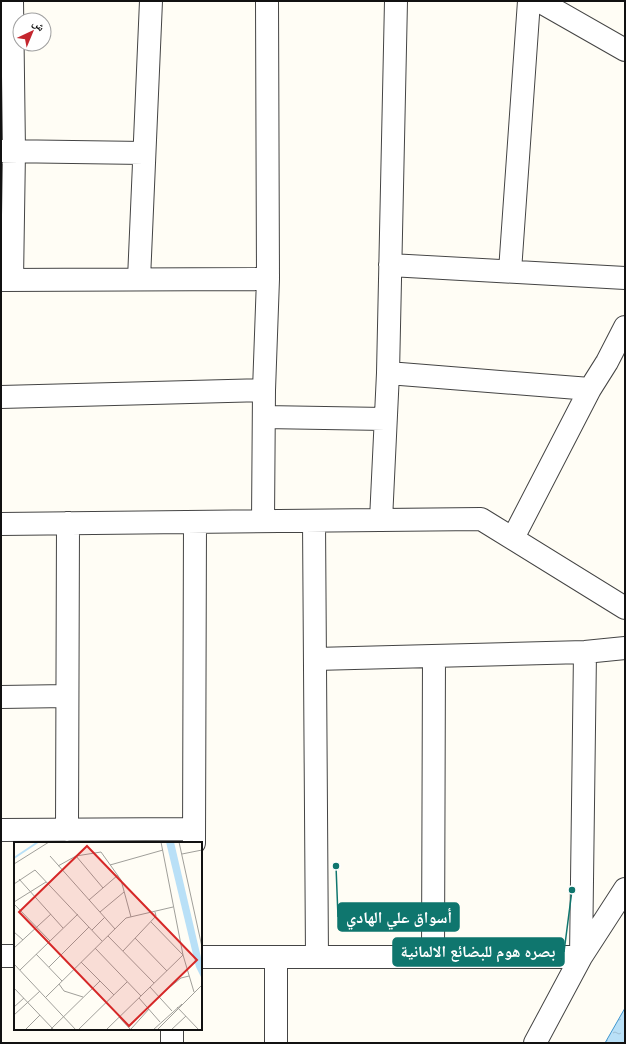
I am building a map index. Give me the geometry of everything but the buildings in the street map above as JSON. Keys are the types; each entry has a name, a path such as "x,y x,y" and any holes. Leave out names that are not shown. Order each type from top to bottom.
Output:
{"street":[{"path":"12,1 7,151 6,280 268,279"},
{"path":"139,279 151,1"},
{"path":"263,521 264,390 268,279 267,1"},
{"path":"381,520 388,373 396,1"},
{"path":"510,271 529,1"},
{"path":"539,1 625,50"},
{"path":"7,151 144,153"},
{"path":"390,265 625,278"},
{"path":"513,538 590,389 607,362 625,327"},
{"path":"388,373 590,389"},
{"path":"1,397 264,390"},
{"path":"264,417 385,419"},
{"path":"1,524 481,519 625,608"},
{"path":"314,521 317,957"},
{"path":"1,830 67,830 194,836 195,522"},
{"path":"67,830 68,523"},
{"path":"315,659 585,652 625,648"},
{"path":"582,957 585,652"},
{"path":"433,957 434,656"},
{"path":"1,697 67,696"},
{"path":"535,1043 582,957 625,889"},
{"path":"1,956 14,956"},
{"path":"202,957 582,957"},
{"path":"276,957 276,1043"},
{"path":"172,1030 172,1043"}],"water":[{"path":"625,1008 625,1043 605,1043"}],"place":[{"name":"أسواق علي الهادي","path":"336,866"},
{"name":"بصره هوم للبضائع الالمانية","path":"572,890"}]}
